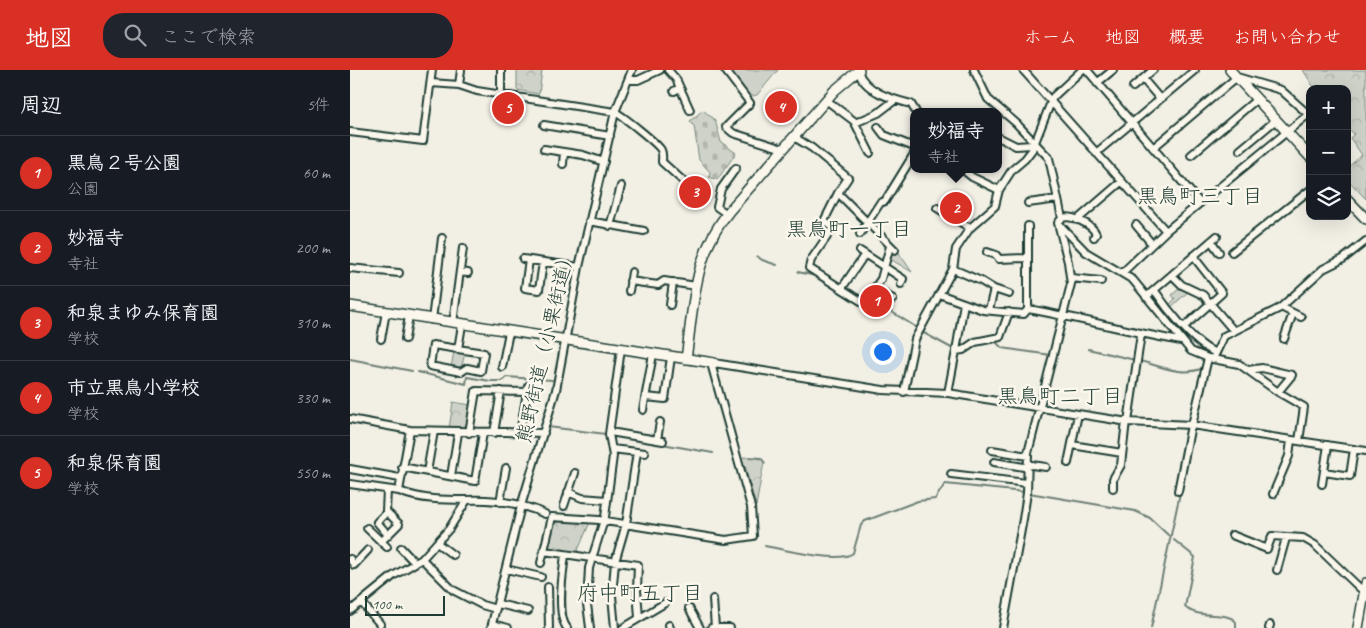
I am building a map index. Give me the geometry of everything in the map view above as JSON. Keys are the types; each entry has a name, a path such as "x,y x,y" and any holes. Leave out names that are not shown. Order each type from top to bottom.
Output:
{"street":[{"path":"350,132 423,141 432,70"},
{"path":"459,85 461,70"},
{"path":"501,70 501,95"},
{"name":"熊野街道（小栗街道）","path":"492,626 521,506 544,433 561,367 564,341 579,268 615,112 630,80 632,70"},
{"path":"630,80 638,80 660,70"},
{"path":"668,70 676,79 690,110"},
{"path":"725,70 750,103 726,127 733,133 783,149"},
{"path":"686,359 701,259 726,214 826,100 858,70 867,84 880,93 895,100 911,104 914,108"},
{"path":"974,70 988,99 996,108"},
{"path":"1022,70 1166,232"},
{"path":"904,392 915,339 953,269 956,249 970,228 995,206 998,190 1012,170 1025,159 1034,143 1050,101 1082,70"},
{"path":"1087,70 1200,203"},
{"path":"1097,82 1114,70"},
{"path":"1133,87 1144,74 1153,70"},
{"path":"1096,153 1195,70"},
{"path":"1144,74 1160,99"},
{"path":"1233,74 1306,153"},
{"path":"1233,74 1281,90 1306,111"},
{"path":"1153,148 1233,74"},
{"path":"431,83 459,85 501,95 615,112 630,120 645,137 658,146 662,153 662,162 682,180"},
{"path":"674,91 680,88"},
{"path":"1190,155 1257,99"},
{"path":"826,100 855,123 861,142 870,153"},
{"path":"855,123 878,113 895,100"},
{"path":"1002,115 1049,158 1058,198 1060,220 1071,278 1065,289 1053,361 1044,387 1041,409 1028,456 1023,519 1003,628"},
{"path":"1122,273 1166,232 1306,116"},
{"path":"1240,150 1276,120"},
{"path":"544,125 557,124 585,128 610,136"},
{"path":"878,127 884,135 910,145"},
{"path":"794,137 812,148 821,160 839,168 848,178 838,193 824,221 833,228 811,260 808,268 864,303 874,289 893,248 838,193"},
{"path":"1002,139 1016,146 1032,145 1034,143"},
{"path":"544,149 604,162"},
{"path":"563,164 564,152"},
{"path":"860,234 880,203 885,201 910,160"},
{"path":"726,214 717,206 733,170"},
{"path":"967,173 998,190"},
{"path":"1077,220 1121,182"},
{"path":"610,226 615,197 621,186"},
{"path":"1232,252 1306,193"},
{"path":"1028,203 1058,198"},
{"path":"1351,202 1366,219"},
{"path":"937,208 970,228"},
{"path":"1060,220 1072,217 1095,230 1096,234 1094,237"},
{"path":"1060,220 1086,252 1133,280 1191,351 1211,359 1239,364 1278,392 1304,407 1299,441"},
{"path":"589,221 610,226 640,228"},
{"path":"1136,225 1152,244"},
{"path":"939,294 989,310 1024,314 1028,309 1026,258 1028,226"},
{"path":"1146,296 1155,291 1217,236"},
{"path":"432,320 439,284 442,238"},
{"path":"1211,241 1219,252"},
{"path":"1178,491 1192,425 1211,359 1224,336 1232,330 1281,307 1323,269 1343,259 1366,241"},
{"path":"458,349 454,292 460,272 463,248"},
{"path":"987,252 996,254 999,259 1026,258"},
{"path":"842,288 862,253 903,279 901,284"},
{"path":"1185,326 1222,293 1193,256"},
{"path":"548,261 539,290 525,288 526,259 548,261 579,268"},
{"path":"350,268 366,267 396,271"},
{"path":"953,269 994,289 1009,294"},
{"path":"460,272 468,273"},
{"path":"628,291 632,272"},
{"path":"1172,275 1182,285 1198,292 1211,303 1232,330"},
{"path":"1071,278 1091,283 1101,281"},
{"path":"630,281 658,285 664,281 696,286"},
{"path":"670,305 673,282"},
{"path":"874,289 889,299"},
{"path":"989,310 994,289"},
{"path":"1155,291 1166,307 1212,351"},
{"path":"948,393 964,303"},
{"path":"350,306 564,341 904,392 948,393 1127,422 1192,425 1366,451"},
{"path":"1281,307 1301,317"},
{"path":"1028,309 1141,334 1181,340"},
{"path":"381,339 386,312"},
{"path":"956,351 963,350 975,342 1000,337 1009,312"},
{"path":"1284,339 1289,330 1293,313"},
{"path":"405,339 409,316"},
{"path":"502,366 509,332"},
{"path":"1113,488 1114,479 1121,465 1141,334"},
{"path":"433,345 458,349 484,353 480,371 467,368 461,372 430,366 433,345"},
{"path":"590,628 587,604 591,559 604,521 612,449 610,432 622,349"},
{"path":"643,410 653,354"},
{"path":"646,396 665,399 671,357"},
{"path":"541,563 552,517 604,521 726,540 753,536 751,507 712,367 714,363"},
{"path":"1248,370 1262,368 1292,375 1278,392"},
{"path":"469,433 476,390 527,389 520,433"},
{"path":"494,433 501,391"},
{"path":"1068,463 1078,414"},
{"path":"350,419 410,430 458,433 544,433"},
{"path":"610,432 630,432 660,441 661,426"},
{"path":"399,491 410,430"},
{"path":"427,472 434,431"},
{"path":"451,476 458,433"},
{"path":"402,467 475,481 483,433"},
{"path":"1273,494 1289,456 1291,440"},
{"path":"1072,445 1122,453"},
{"path":"1322,484 1328,445"},
{"path":"612,449 645,454"},
{"path":"1324,472 1350,476 1354,449"},
{"path":"992,450 1028,456"},
{"path":"615,628 612,596 615,562 626,524 637,452"},
{"path":"998,460 1046,468"},
{"path":"500,502 507,478 506,468"},
{"path":"350,469 400,478"},
{"path":"955,473 976,474 1026,483"},
{"path":"564,506 575,477"},
{"path":"350,484 443,500 500,502 521,506 545,514"},
{"path":"381,542 399,524 387,512 387,490"},
{"path":"568,492 577,498 607,500"},
{"path":"350,611 393,576 422,560 437,543 467,500"},
{"path":"387,512 377,522 388,535"},
{"path":"367,528 387,547"},
{"path":"1232,535 1242,536 1258,542 1266,549 1272,536 1303,538 1315,545 1365,588 1358,628"},
{"path":"1277,570 1283,560 1286,538"},
{"path":"437,543 453,555"},
{"path":"401,548 415,563"},
{"path":"350,559 354,565 368,550"},
{"path":"544,551 638,565 639,618"},
{"path":"565,555 562,602 564,623 567,628"},
{"path":"422,560 453,590 497,607 528,611"},
{"path":"506,569 534,573 541,577"},
{"path":"548,587 549,628"},
{"path":"713,599 715,628"},
{"path":"362,602 380,624"},
{"path":"623,628 665,603"},
{"path":"689,608 700,628"},
{"path":"492,626 508,628"},
{"path":"711,628 730,628"}],"green space":[{"path":"517,70 542,70 539,94 517,90"},
{"path":"730,70 778,70 757,95 749,97"},
{"path":"1303,70 1366,70 1366,199 1351,183 1351,165 1362,155 1351,139 1354,134 1351,131 1351,85 1312,85"},
{"path":"703,110 715,120 721,142 736,153 717,180 709,177 710,172 699,160 694,126 690,121"},
{"path":"897,250 912,272 890,259 892,251"},
{"path":"1181,287 1189,291 1170,308 1168,306 1175,299 1172,295"},
{"path":"874,293 884,296 880,305 867,303"},
{"path":"454,351 465,353 461,369 451,368"},
{"path":"453,402 471,405 465,429 449,429"},
{"path":"742,457 761,458 764,462 756,506"},
{"path":"552,522 590,522 576,555 545,550"}],"waterway":[{"path":"642,136 649,142"},
{"path":"682,182 687,196"},
{"path":"1347,259 1366,246"},
{"path":"757,256 762,260 777,265"},
{"path":"798,272 816,276"},
{"path":"858,303 887,309 919,329"},
{"path":"1261,321 1273,316"},
{"path":"922,332 955,350"},
{"path":"994,340 1002,348 1051,355"},
{"path":"1088,349 1135,360"},
{"path":"350,359 412,371"},
{"path":"1140,361 1180,371 1203,368"},
{"path":"418,372 466,384 467,377 490,381 502,381 506,377 552,380"},
{"path":"548,427 606,434"},
{"path":"662,444 713,453"},
{"path":"749,457 761,458 765,463"},
{"path":"765,546 824,556 846,556 853,553 861,525 865,521 918,501 935,499 945,484 1024,492"},
{"path":"1029,493 1135,511 1150,518 1168,535"},
{"path":"1151,628 1180,493"},
{"path":"1174,540 1195,557 1185,607 1198,613 1232,618 1236,622 1236,628"}],"place":[{"name":"市立黒鳥小学校","path":"781,107"},
{"name":"和泉保育園","path":"508,108"},
{"name":"和泉まゆみ保育園","path":"695,192"},
{"name":"妙福寺","path":"956,208"},
{"name":"黒鳥２号公園","path":"876,301"}],"district":[{"name":"黒鳥町三丁目","path":"1200,196"},
{"name":"黒鳥町一丁目","path":"849,229"},
{"name":"黒鳥町二丁目","path":"1060,396"},
{"name":"府中町五丁目","path":"640,593"}]}
